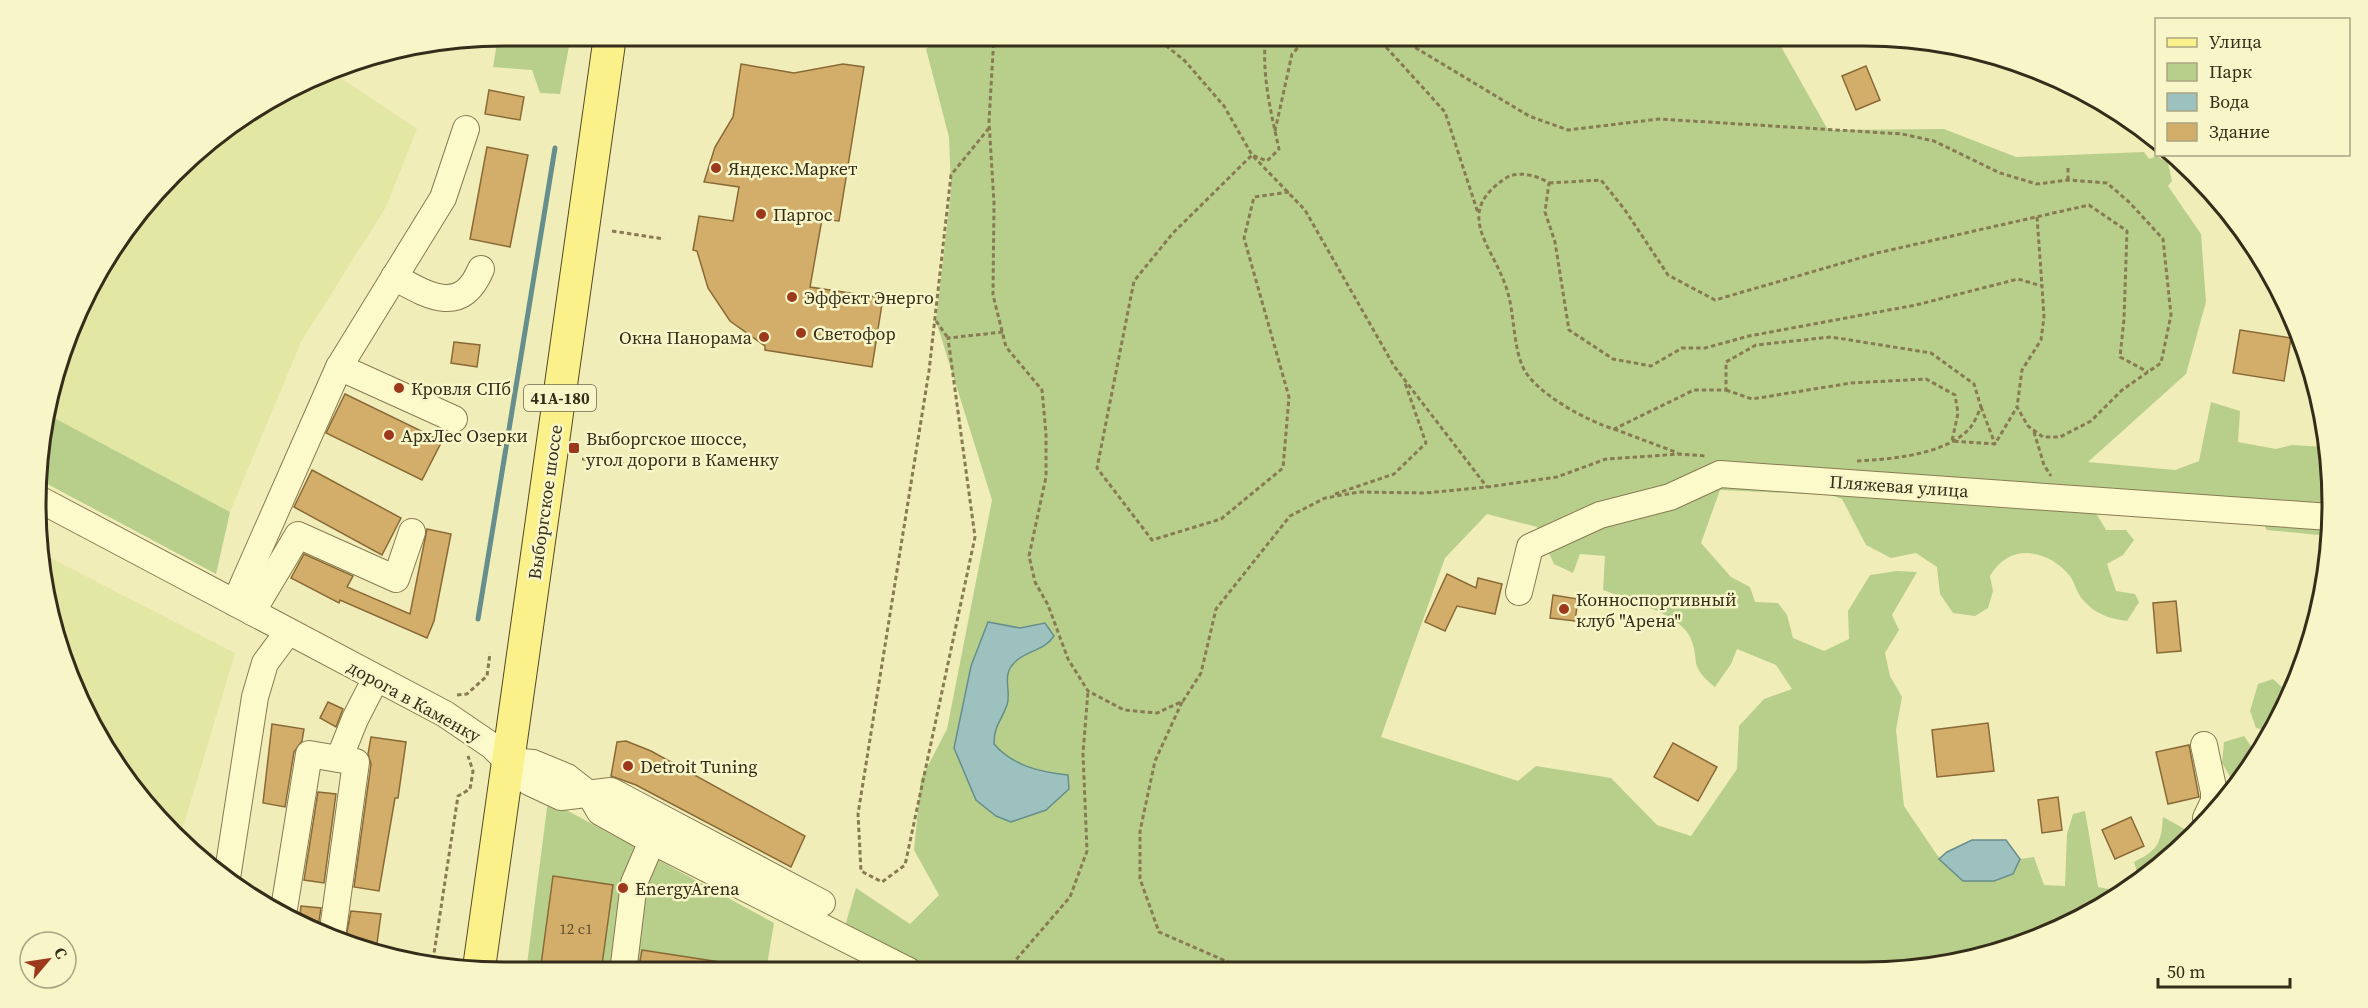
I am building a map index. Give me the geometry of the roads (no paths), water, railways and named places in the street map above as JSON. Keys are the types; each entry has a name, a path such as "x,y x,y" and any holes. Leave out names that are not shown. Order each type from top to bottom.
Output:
{"main road":[{"name":"Выборгское шоссе","path":"461,960 590,46"},
{"name":"Выборгское шоссе","path":"479,961 489,753 608,46"}],"street":[{"path":"243,608 339,367 443,198 466,129"},
{"path":"394,277 429,296 448,299 466,292 475,283 481,269"},
{"path":"339,367 454,420"},
{"name":"Пляжевая улица","path":"1519,592 1530,547 1600,515 1670,497 1720,474 2322,516"},
{"name":"дорога в Каменку","path":"46,503 445,714 489,753 529,782 561,796 590,795 611,791 822,903"},
{"path":"243,608 298,535 396,579 412,532"},
{"path":"228,869 255,697 265,663 288,632"},
{"path":"339,759 355,719 376,678"},
{"path":"2204,745 2214,799"},
{"path":"285,905 309,754 356,762 333,928"},
{"path":"590,795 600,812 652,841 891,962"},
{"path":"623,962 634,883 652,841"}],"water":[{"path":"988,622 1020,628 1045,623 1054,636 1046,645 1021,657 1011,666 1007,677 1007,705 997,728 994,744 1001,752 1018,763 1047,772 1068,775 1069,789 1046,810 1011,822 996,816 976,800 954,748 971,666"},
{"path":"1972,840 2006,840 2020,859 2013,874 1994,881 1963,881 1939,859 1947,852"}],"waterway":[{"path":"478,619 555,148"}],"place":[{"name":"Яндекс.Маркет","path":"716,168"},
{"name":"Паргос","path":"761,214"},
{"name":"Эффект Энерго","path":"792,297"},
{"name":"Светофор","path":"801,333"},
{"name":"Окна Панорама","path":"764,337"},
{"name":"Кровля СПб","path":"399,388"},
{"name":"АрхЛес Озерки","path":"389,435"},
{"name":"Выборгское шоссе, угол дороги в Каменку","path":"574,448"},
{"name":"Конноспортивный клуб \"Арена\"","path":"1564,609"},
{"name":"Detroit Tuning","path":"628,766"},
{"name":"EnergyArena","path":"623,888"}]}
